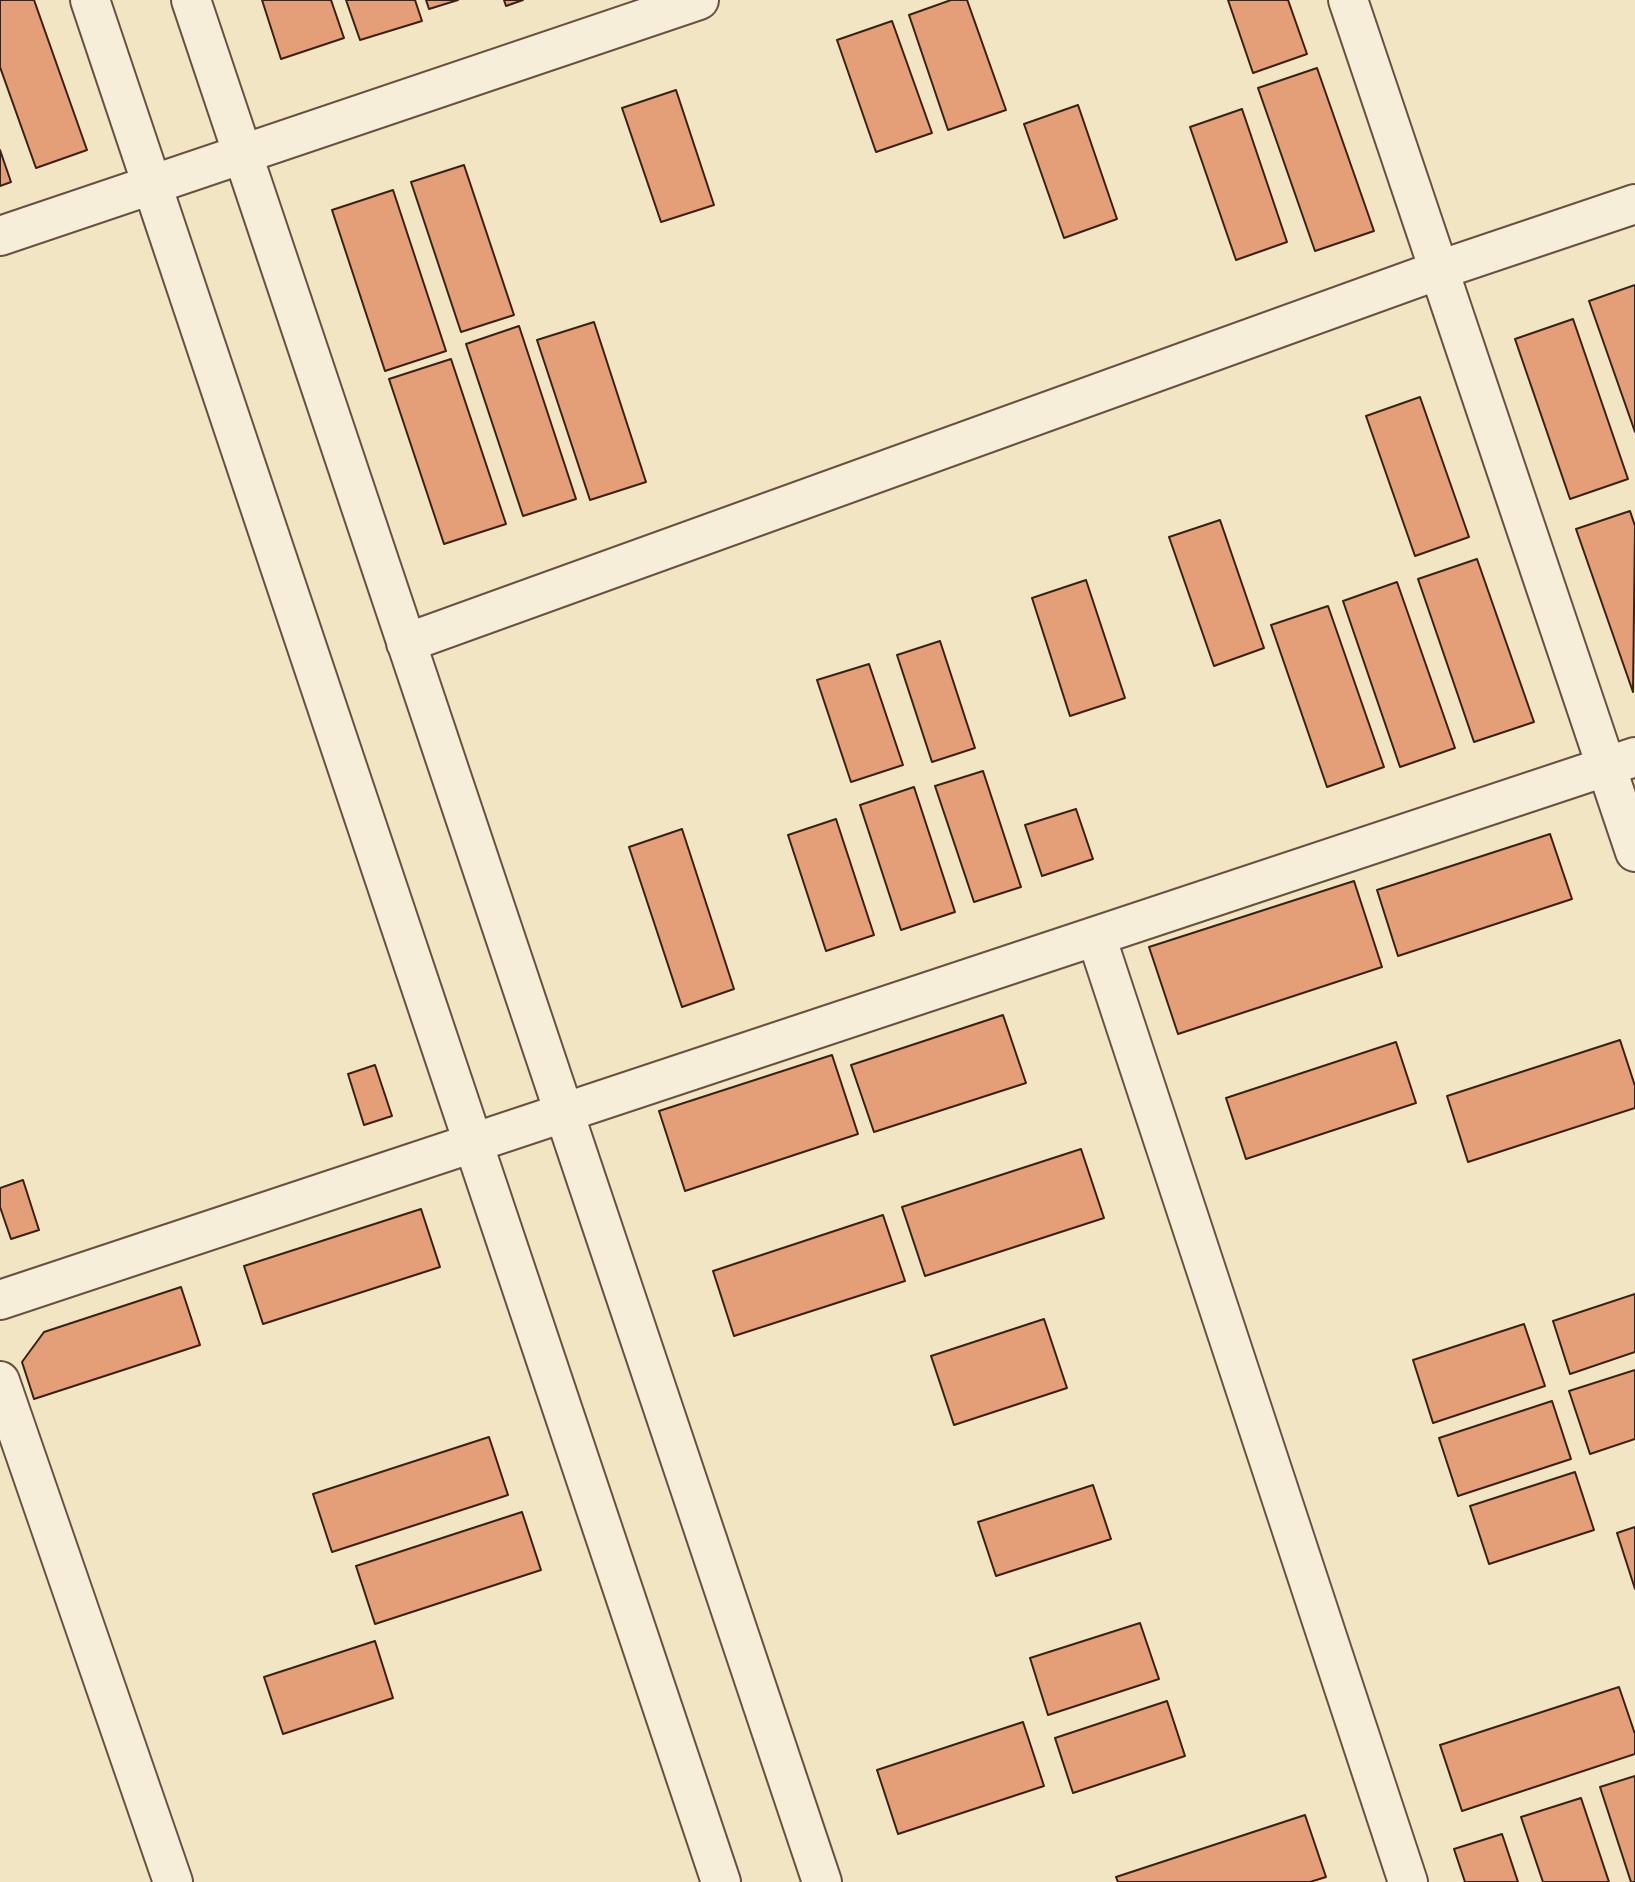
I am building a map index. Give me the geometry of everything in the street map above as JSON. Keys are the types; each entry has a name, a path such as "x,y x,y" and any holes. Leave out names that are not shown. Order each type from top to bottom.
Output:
{"street":[{"path":"90,0 721,1882"},
{"path":"191,0 822,1882"},
{"path":"0,236 699,0"},
{"path":"1348,0 1439,270 1621,762 1635,852"},
{"path":"406,643 1439,270 1635,204"},
{"path":"0,1300 1621,762"},
{"path":"1096,936 1408,1882"},
{"path":"0,1381 173,1882"}],"building":[{"path":"0,0 34,0 87,150 36,168 0,67"},
{"path":"262,0 331,0 344,38 281,59"},
{"path":"346,0 415,0 422,21 360,40"},
{"path":"426,0 458,0 429,9"},
{"path":"504,0 523,0 506,6"},
{"path":"951,0 967,0 1006,110 948,130 909,15"},
{"path":"1228,0 1288,0 1307,54 1253,73"},
{"path":"892,21 932,133 876,152 837,40"},
{"path":"1317,68 1374,231 1315,251 1258,88"},
{"path":"676,90 714,205 661,222 622,108"},
{"path":"1078,105 1117,219 1064,238 1024,124"},
{"path":"1242,109 1287,242 1236,260 1190,127"},
{"path":"0,150 11,182 0,186"},
{"path":"464,165 514,315 461,332 411,182"},
{"path":"393,190 446,351 385,371 332,210"},
{"path":"1635,285 1635,432 1589,301"},
{"path":"1573,319 1628,479 1570,499 1515,339"},
{"path":"594,322 646,482 590,500 537,340"},
{"path":"519,326 576,499 523,516 466,344"},
{"path":"451,359 506,524 444,544 389,379"},
{"path":"1420,397 1469,537 1415,556 1366,416"},
{"path":"1630,511 1635,526 1633,692 1576,529"},
{"path":"1220,520 1264,648 1214,666 1169,537"},
{"path":"1477,559 1534,722 1474,742 1418,579"},
{"path":"1086,580 1125,698 1070,716 1032,598"},
{"path":"1397,582 1455,748 1400,767 1343,601"},
{"path":"1328,606 1384,767 1327,787 1271,625"},
{"path":"940,641 975,748 932,762 897,655"},
{"path":"869,664 903,765 851,782 817,680"},
{"path":"983,771 1021,887 974,902 935,786"},
{"path":"914,787 955,912 901,930 860,805"},
{"path":"1076,809 1093,859 1042,876 1025,825"},
{"path":"836,819 874,935 826,951 788,835"},
{"path":"682,829 734,989 682,1007 629,847"},
{"path":"1550,834 1572,899 1398,956 1377,890"},
{"path":"1354,881 1382,967 1178,1034 1149,947"},
{"path":"1003,1015 1026,1083 874,1132 851,1065"},
{"path":"1620,1040 1635,1086 1635,1108 1468,1162 1447,1096"},
{"path":"1396,1042 1416,1103 1246,1159 1226,1098"},
{"path":"832,1055 858,1134 685,1191 659,1111"},
{"path":"375,1065 392,1116 364,1125 348,1074"},
{"path":"1081,1149 1104,1218 925,1276 902,1207"},
{"path":"23,1180 39,1230 11,1239 0,1207 0,1188"},
{"path":"421,1209 440,1267 263,1324 244,1266"},
{"path":"883,1215 905,1281 734,1336 713,1271"},
{"path":"181,1287 200,1345 34,1399 22,1362 44,1332"},
{"path":"1635,1294 1635,1352 1570,1374 1553,1321"},
{"path":"1044,1319 1067,1388 954,1425 931,1356"},
{"path":"1524,1324 1545,1386 1433,1423 1413,1360"},
{"path":"1635,1370 1635,1439 1590,1454 1569,1391"},
{"path":"1552,1401 1571,1459 1458,1496 1439,1438"},
{"path":"489,1437 508,1495 332,1552 313,1494"},
{"path":"1575,1472 1594,1530 1489,1564 1470,1506"},
{"path":"1093,1485 1111,1539 996,1576 978,1522"},
{"path":"522,1512 541,1570 375,1624 356,1566"},
{"path":"1635,1527 1635,1589 1617,1533"},
{"path":"1140,1623 1159,1679 1048,1715 1030,1658"},
{"path":"375,1641 393,1698 283,1734 264,1677"},
{"path":"1619,1687 1635,1734 1635,1754 1462,1811 1440,1745"},
{"path":"1167,1701 1185,1756 1073,1793 1055,1738"},
{"path":"1023,1722 1044,1786 898,1834 877,1770"},
{"path":"1635,1776 1635,1882 1631,1882 1600,1787"},
{"path":"1581,1798 1609,1882 1543,1882 1521,1817"},
{"path":"1305,1815 1326,1877 1310,1882 1118,1882 1116,1877"},
{"path":"1502,1834 1518,1882 1465,1882 1454,1849"}]}
